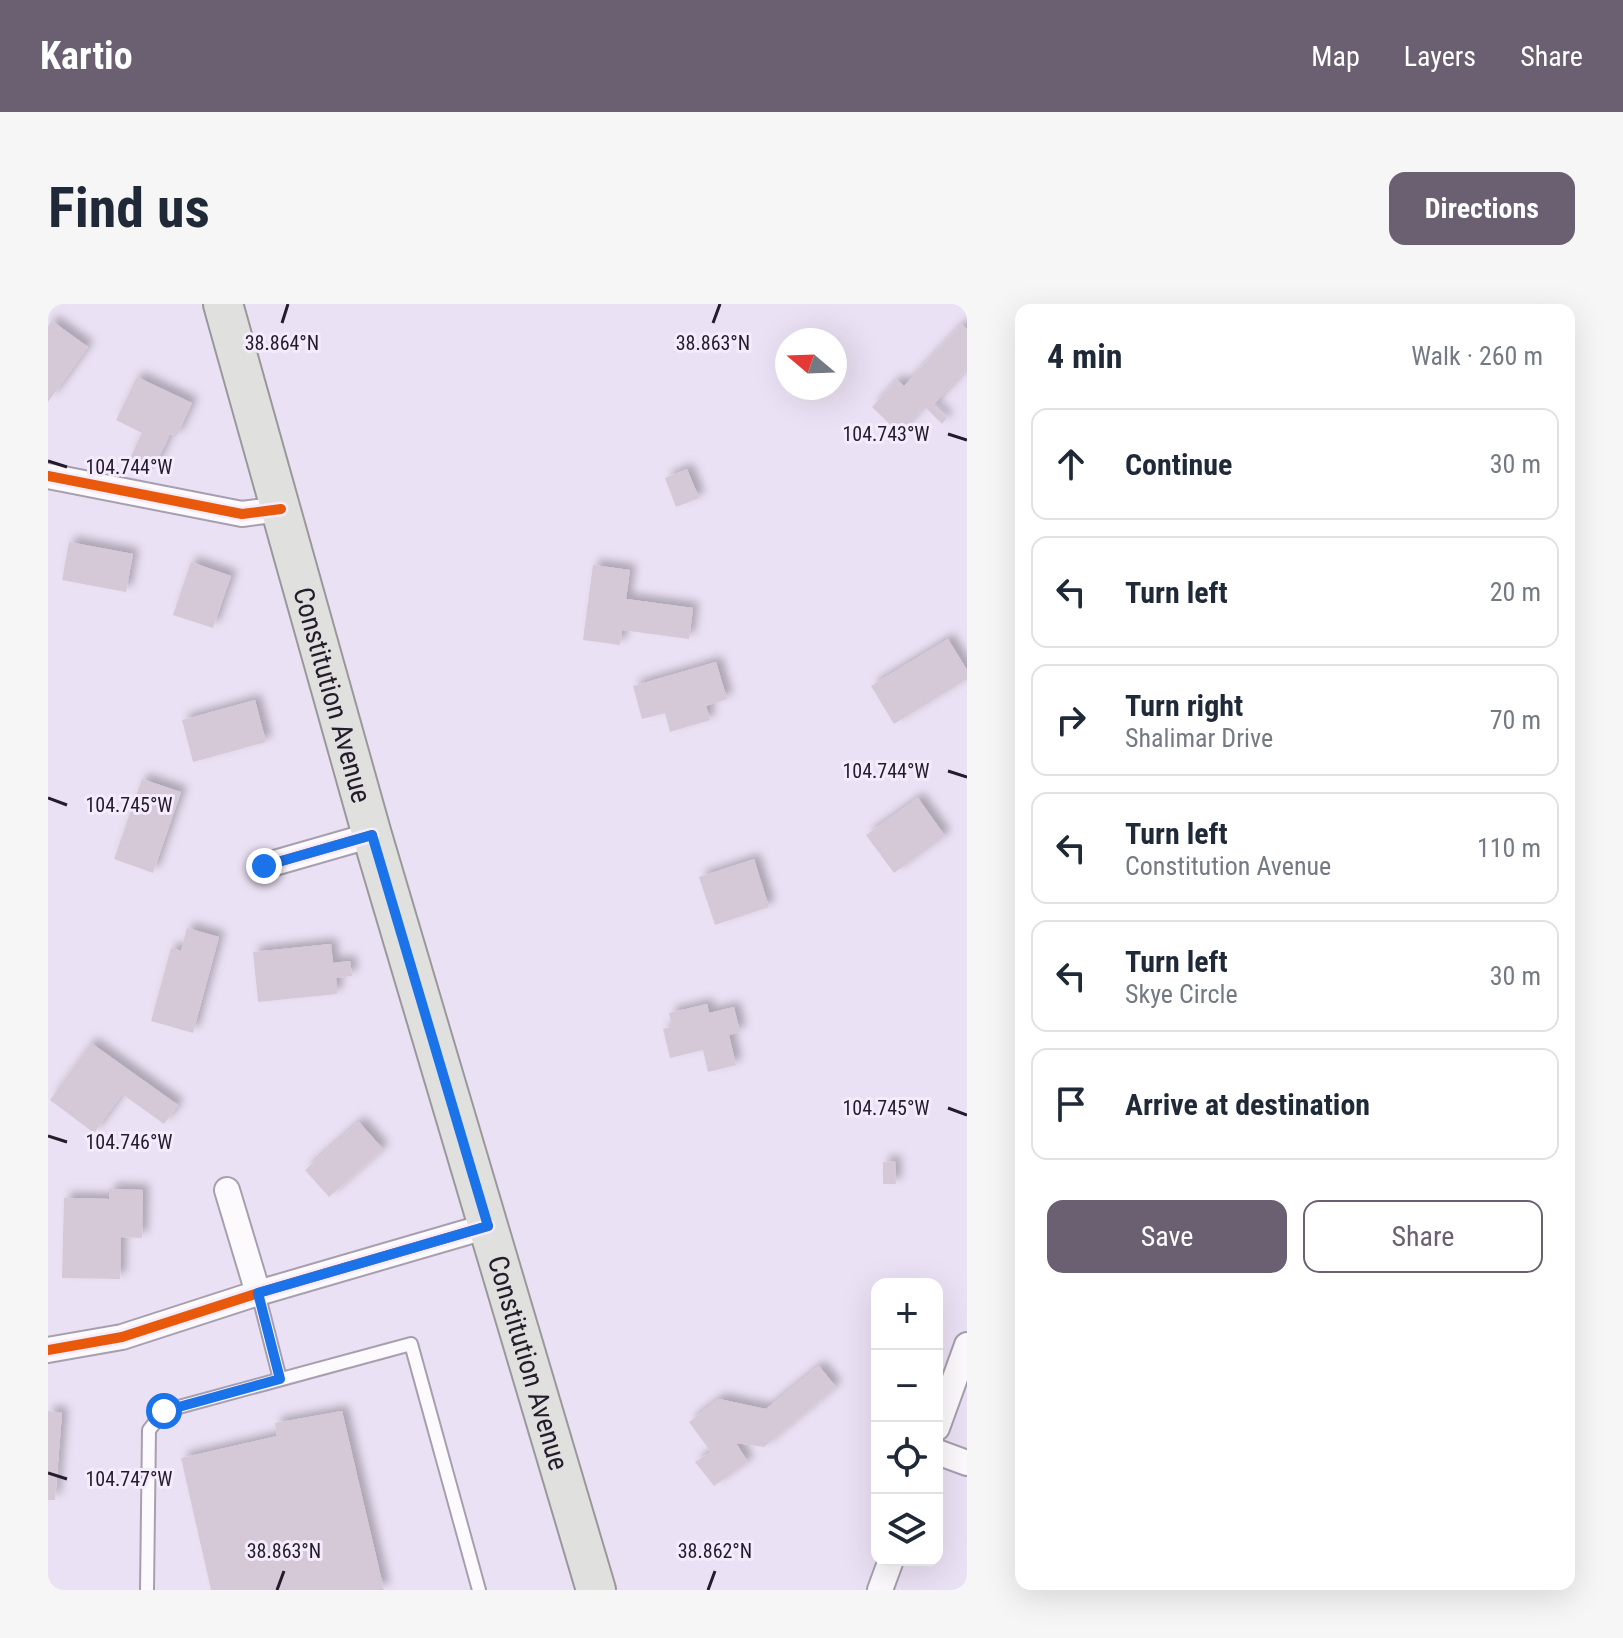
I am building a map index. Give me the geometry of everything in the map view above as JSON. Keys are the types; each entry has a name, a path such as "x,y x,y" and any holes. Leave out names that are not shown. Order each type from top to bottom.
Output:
{"main road":[{"name":"Constitution Avenue","path":"223,304 372,835 596,1590"}],"street":[{"path":"48,476 242,514 281,509"},
{"path":"264,866 372,835"},
{"path":"227,1190 258,1293"},
{"path":"48,1350 122,1337 258,1293 488,1226"},
{"path":"939,1422 967,1345"},
{"path":"943,1454 967,1463"},
{"path":"880,1590 889,1566"}],"lane":[{"path":"258,1293 280,1379"},
{"path":"147,1590 149,1430 164,1411 411,1344 479,1590"}],"building":[{"path":"52,321 88,347 48,402 48,326"},
{"path":"962,324 967,329 967,368 933,405 947,418 942,424 924,406 899,433 872,407 897,380 904,386"},
{"path":"137,377 192,403 176,437 170,434 153,470 130,458 142,433 116,420"},
{"path":"687,469 699,498 676,507 665,478"},
{"path":"69,542 133,554 126,592 62,580"},
{"path":"191,562 231,576 213,628 173,615"},
{"path":"593,565 630,570 626,599 693,608 689,639 622,630 620,645 583,640"},
{"path":"948,639 967,670 967,679 894,724 871,686"},
{"path":"716,662 727,699 706,706 710,720 670,732 665,713 642,719 633,686"},
{"path":"255,700 266,742 193,762 182,720"},
{"path":"142,779 181,792 153,873 114,859"},
{"path":"918,798 945,836 894,873 866,835"},
{"path":"754,859 769,907 715,925 699,877"},
{"path":"187,928 219,937 193,1033 151,1021 171,948 181,951"},
{"path":"331,944 333,963 350,961 352,976 336,978 337,994 258,1002 253,952"},
{"path":"707,1004 709,1013 734,1007 740,1032 729,1035 736,1065 708,1072 703,1050 670,1058 663,1029 672,1027 669,1013"},
{"path":"91,1043 178,1105 164,1124 122,1094 94,1133 50,1100"},
{"path":"359,1122 383,1149 329,1197 305,1170"},
{"path":"895,1161 896,1184 883,1184 883,1162"},
{"path":"109,1189 143,1190 142,1238 121,1237 120,1279 62,1278 64,1198 109,1199"},
{"path":"819,1366 836,1387 764,1447 736,1443 748,1462 714,1486 695,1462 711,1452 689,1422 719,1399 766,1409"},
{"path":"48,1411 62,1413 55,1500 48,1500"},
{"path":"342,1411 384,1590 211,1590 181,1458 277,1436 275,1423"}],"cycle path":[{"path":"48,476 242,514 281,509"},
{"path":"264,866 372,835"},
{"path":"48,1350 122,1337 258,1293 488,1226"}],"route":[{"path":"164,1411 280,1379 258,1293 488,1226 372,835 264,866"}]}
